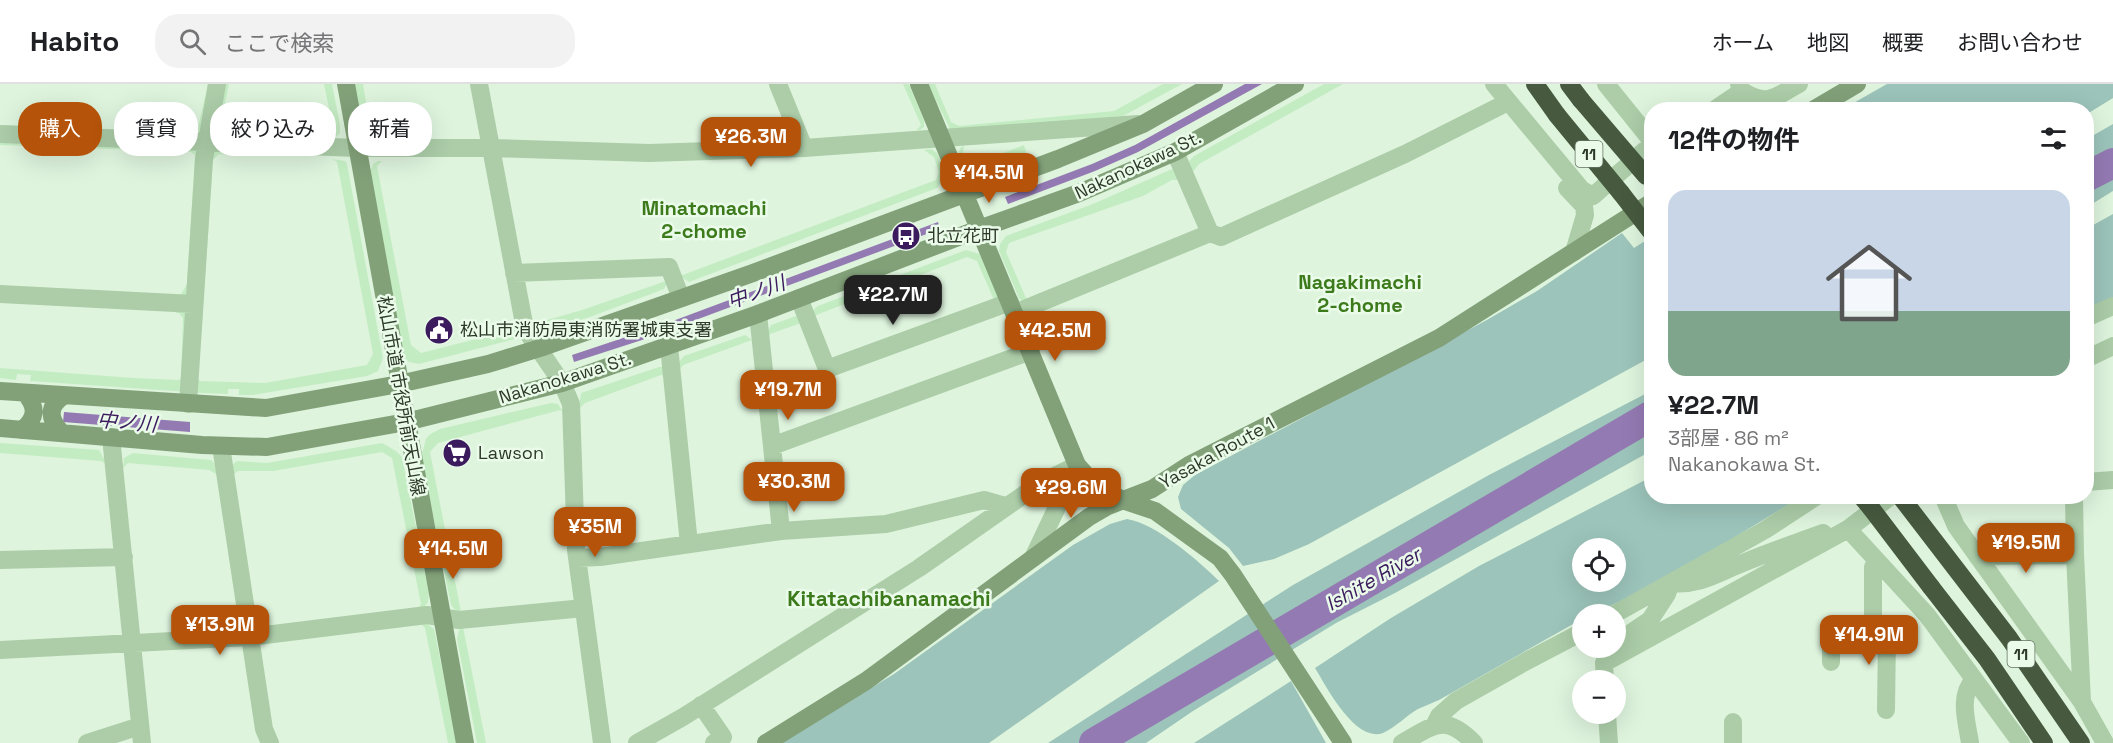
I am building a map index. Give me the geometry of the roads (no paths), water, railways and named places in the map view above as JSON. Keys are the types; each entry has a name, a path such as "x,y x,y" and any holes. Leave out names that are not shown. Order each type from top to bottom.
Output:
{"highway":[{"name":"11","path":"1535,84 1557,115 1644,223"},
{"name":"11","path":"1569,84 1644,173"},
{"name":"11","path":"1868,504 1987,659 2044,743"},
{"name":"11","path":"1906,504 2009,638 2081,743"}],"street":[{"path":"188,395 185,303 205,151 217,84"},
{"name":"松山市道 市役所前天山線","path":"345,84 348,102"},
{"path":"479,84 525,329 562,382 571,404 577,558 602,743"},
{"path":"778,84 804,148"},
{"path":"919,84 1077,465 1097,487 1125,501 1155,511 1220,558 1343,743"},
{"name":"Nakanokawa St.","path":"0,391 63,396 188,395 266,408 399,384 488,364 681,298 1058,159 1143,124 1214,84"},
{"name":"Nakanokawa St.","path":"0,428 221,446 267,447 406,422 562,382 758,314 1079,193 1175,152 1295,84"},
{"path":"1494,84 1582,190 1593,196 1644,151"},
{"path":"1606,84 1644,131"},
{"path":"1728,102 1741,88 1758,100 1770,100 1799,84"},
{"path":"1827,102 1857,84"},
{"path":"799,298 827,369 1013,308 1210,233 1221,237 1405,154 1508,102"},
{"path":"432,148 649,153 804,148 1143,124"},
{"path":"0,134 146,136 205,151 228,143 348,148"},
{"path":"1175,152 1210,233"},
{"name":"松山市道 市役所前天山線","path":"358,156 465,743"},
{"path":"1560,165 1562,181 1584,206 1585,215 1574,252"},
{"name":"Yasaka Route 1","path":"766,743 866,681 1089,517 1108,506 1152,489 1189,465 1439,338 1574,252 1644,223"},
{"path":"514,273 669,267 681,298"},
{"path":"0,294 185,303"},
{"path":"2094,314 2113,306"},
{"path":"758,314 781,531"},
{"path":"669,346 689,544"},
{"path":"2094,355 2113,346"},
{"path":"772,446 1031,351"},
{"path":"22,430 31,422 34,411 31,400 25,393"},
{"path":"62,433 53,425 51,411 54,402 63,396"},
{"path":"87,743 141,735 111,437"},
{"path":"221,446 264,729 270,743"},
{"path":"637,743 919,568 1042,482 1077,465"},
{"path":"1033,558 1077,465"},
{"path":"2094,481 2113,480"},
{"path":"577,558 781,531 886,524 984,501 1005,506"},
{"path":"1626,608 1766,530 1805,504"},
{"path":"1606,664 1848,530 1881,504"},
{"path":"1946,504 1956,526 2082,702 2105,743"},
{"path":"2074,504 2074,555 2082,702"},
{"path":"1671,583 1685,585 1701,582 1742,563 1825,532 1848,530"},
{"path":"1848,530 1927,615 2021,743"},
{"path":"1977,556 2074,555"},
{"path":"0,560 124,556"},
{"path":"1873,635 1873,567 1877,561"},
{"path":"1626,637 1650,620 1667,594 1671,583"},
{"path":"0,650 249,637 427,615 459,620 584,608"},
{"path":"1831,662 1831,635 1887,635 1886,710"},
{"path":"1402,743 1435,724 1439,716 1456,701 1572,637"},
{"path":"1970,743 1964,697 1967,687 1974,679"},
{"path":"701,705 723,737 714,743"},
{"path":"1733,722 1733,743"},
{"path":"1435,724 1449,725 1474,743"},
{"path":"1608,724 1609,743"}],"water":[{"path":"1245,84 1262,84 1138,152 1008,204 1005,197 1135,145"},
{"name":"中ノ川","path":"938,222 940,229 642,340 574,362 572,355 662,325"},
{"name":"中ノ川","path":"64,412 190,422 190,432 63,422"}],"waterway":[{"name":"Ishite River","path":"2094,173 2113,163"},
{"name":"Ishite River","path":"1094,743 1644,420"}],"place":[{"name":"北立花町","path":"906,236"},
{"name":"松山市消防局東消防署城東支署","path":"439,330"},
{"name":"Lawson","path":"457,453"}],"district":[{"name":"Minatomachi 2-chome","path":"704,220"},
{"name":"Nagakimachi 2-chome","path":"1360,294"},
{"name":"Kitatachibanamachi","path":"889,599"}]}
